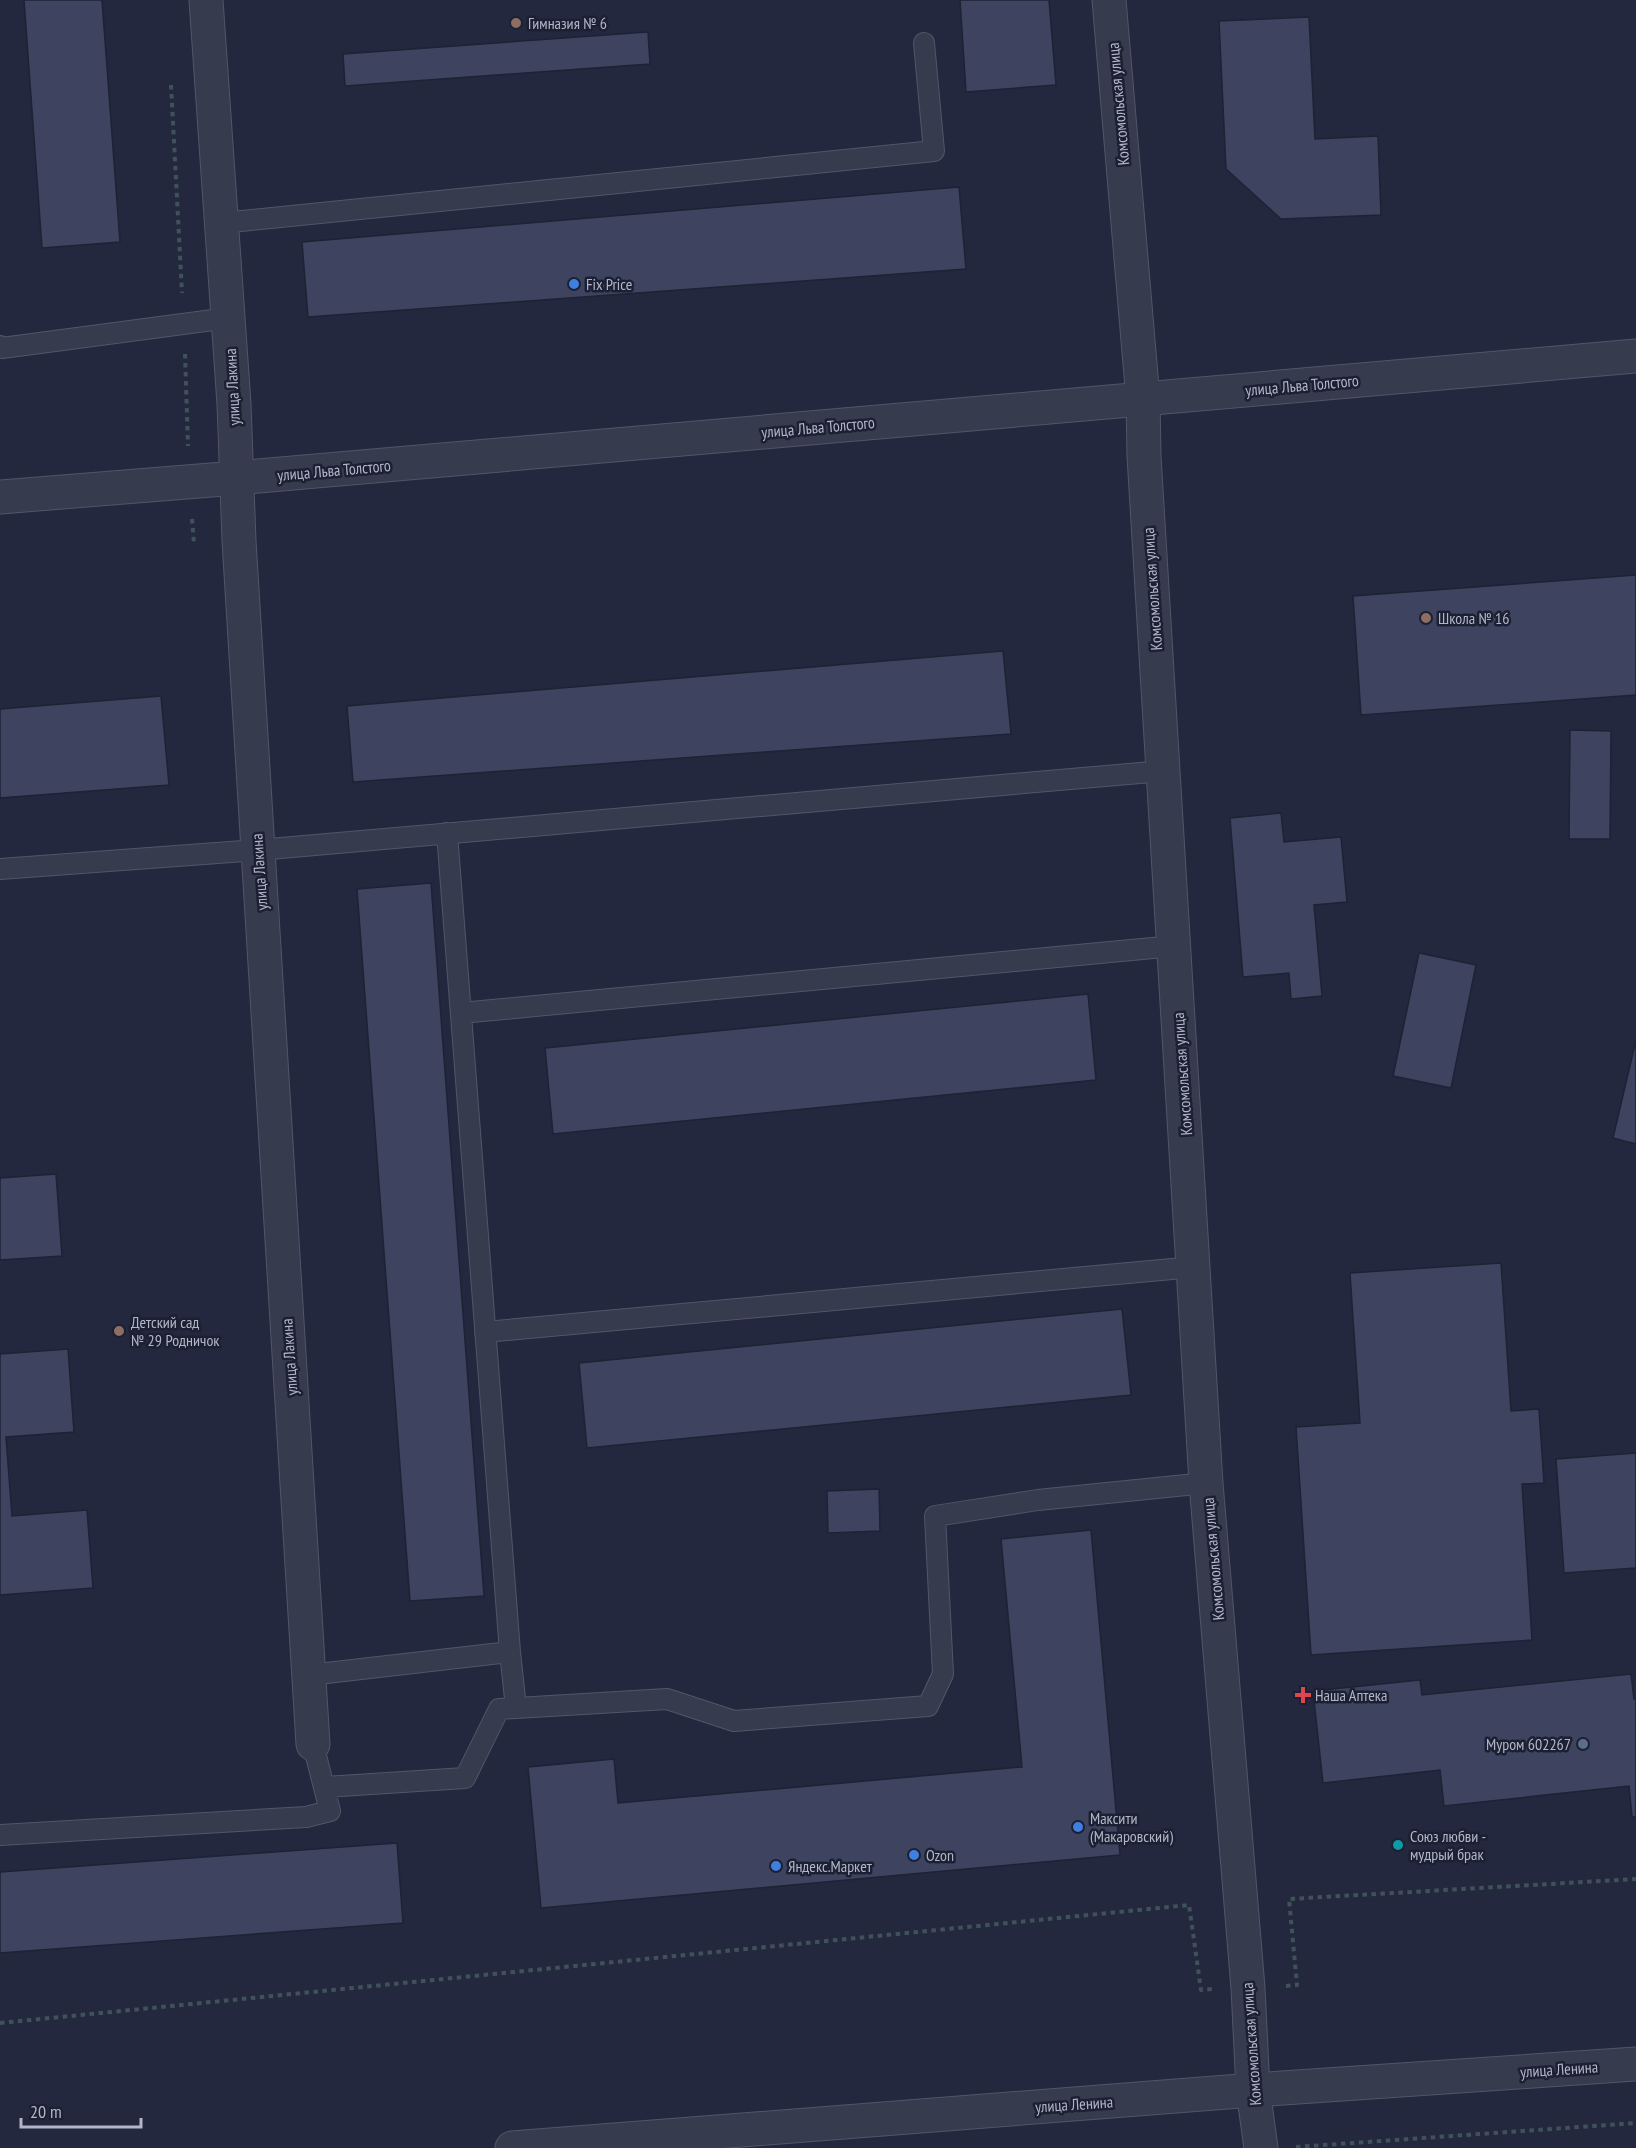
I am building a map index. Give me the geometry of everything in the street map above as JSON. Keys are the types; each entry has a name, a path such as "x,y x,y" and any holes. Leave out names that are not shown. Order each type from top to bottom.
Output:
{"street":[{"name":"улица Лакина","path":"206,0 228,318 313,1744"},
{"name":"Комсомольская улица","path":"1109,0 1143,399 1144,456 1206,1483 1248,1988 1253,2090 1275,2148"},
{"name":"улица Льва Толстого","path":"0,497 188,483 1636,356"},
{"name":"улица Ленина","path":"512,2148 1253,2090 1636,2064"}],"lane":[{"path":"222,223 934,151 924,43"},
{"path":"0,346 2,348 228,318"},
{"path":"0,869 258,850 1163,771"},
{"path":"447,833 516,1708"},
{"path":"461,1013 1174,946"},
{"path":"485,1332 1194,1267"},
{"path":"325,1787 465,1778 499,1709 667,1699 734,1721 928,1706 943,1674 935,1516 1038,1500 1206,1483"},
{"path":"309,1675 510,1652"},
{"path":"0,1835 306,1817 330,1811 313,1744"}],"path":[{"path":"171,81 188,402 188,483 194,544"},
{"path":"0,2023 1189,1905 1201,1990 1297,1985 1289,1899 1636,1879"},
{"path":"1275,2148 1636,2123"}],"building":[{"path":"24,0 102,0 120,242 42,248"},
{"path":"960,0 1049,0 1056,85 966,92"},
{"path":"1309,17 1315,139 1378,136 1381,215 1281,219 1226,169 1219,21"},
{"path":"648,32 650,64 345,86 343,54"},
{"path":"959,187 966,269 308,317 302,242"},
{"path":"1636,575 1636,695 1361,715 1353,596"},
{"path":"1003,651 1011,734 353,782 347,706"},
{"path":"161,696 169,785 0,798 0,709"},
{"path":"1570,730 1611,731 1610,839 1569,839"},
{"path":"1281,813 1284,842 1341,837 1347,902 1314,905 1322,996 1291,999 1289,973 1243,977 1230,818"},
{"path":"431,883 484,1596 410,1601 357,889"},
{"path":"1419,953 1476,965 1451,1088 1393,1076"},
{"path":"1088,994 1096,1080 553,1134 545,1048"},
{"path":"1636,1040 1636,1144 1613,1138"},
{"path":"56,1174 62,1256 0,1260 0,1178"},
{"path":"1501,1263 1511,1411 1539,1409 1544,1483 1522,1484 1532,1640 1311,1655 1296,1427 1360,1423 1350,1273"},
{"path":"1122,1309 1131,1395 587,1448 579,1363"},
{"path":"68,1349 74,1432 6,1437 12,1516 87,1510 93,1588 0,1595 0,1354"},
{"path":"1636,1453 1636,1568 1564,1573 1556,1459"},
{"path":"879,1489 880,1531 828,1533 827,1491"},
{"path":"1091,1530 1120,1855 541,1908 528,1767 614,1759 618,1803 1022,1767 1001,1539"},
{"path":"1631,1674 1634,1699 1636,1699 1636,1817 1632,1817 1629,1786 1444,1806 1440,1770 1323,1783 1313,1691 1420,1680 1422,1695"},
{"path":"397,1843 403,1923 0,1953 0,1872"}],"place":[{"name":"Гимназия № 6","path":"516,23"},
{"name":"Fix Price","path":"574,284"},
{"name":"Школа № 16","path":"1426,618"},
{"name":"Детский сад № 29 Родничок","path":"119,1331"},
{"name":"Наша Аптека","path":"1303,1695"},
{"name":"Муром 602267","path":"1583,1744"},
{"name":"Максити (Макаровский)","path":"1078,1827"},
{"name":"Союз любви - мудрый брак","path":"1398,1845"},
{"name":"Ozon","path":"914,1855"},
{"name":"Яндекс.Маркет","path":"776,1866"}]}
